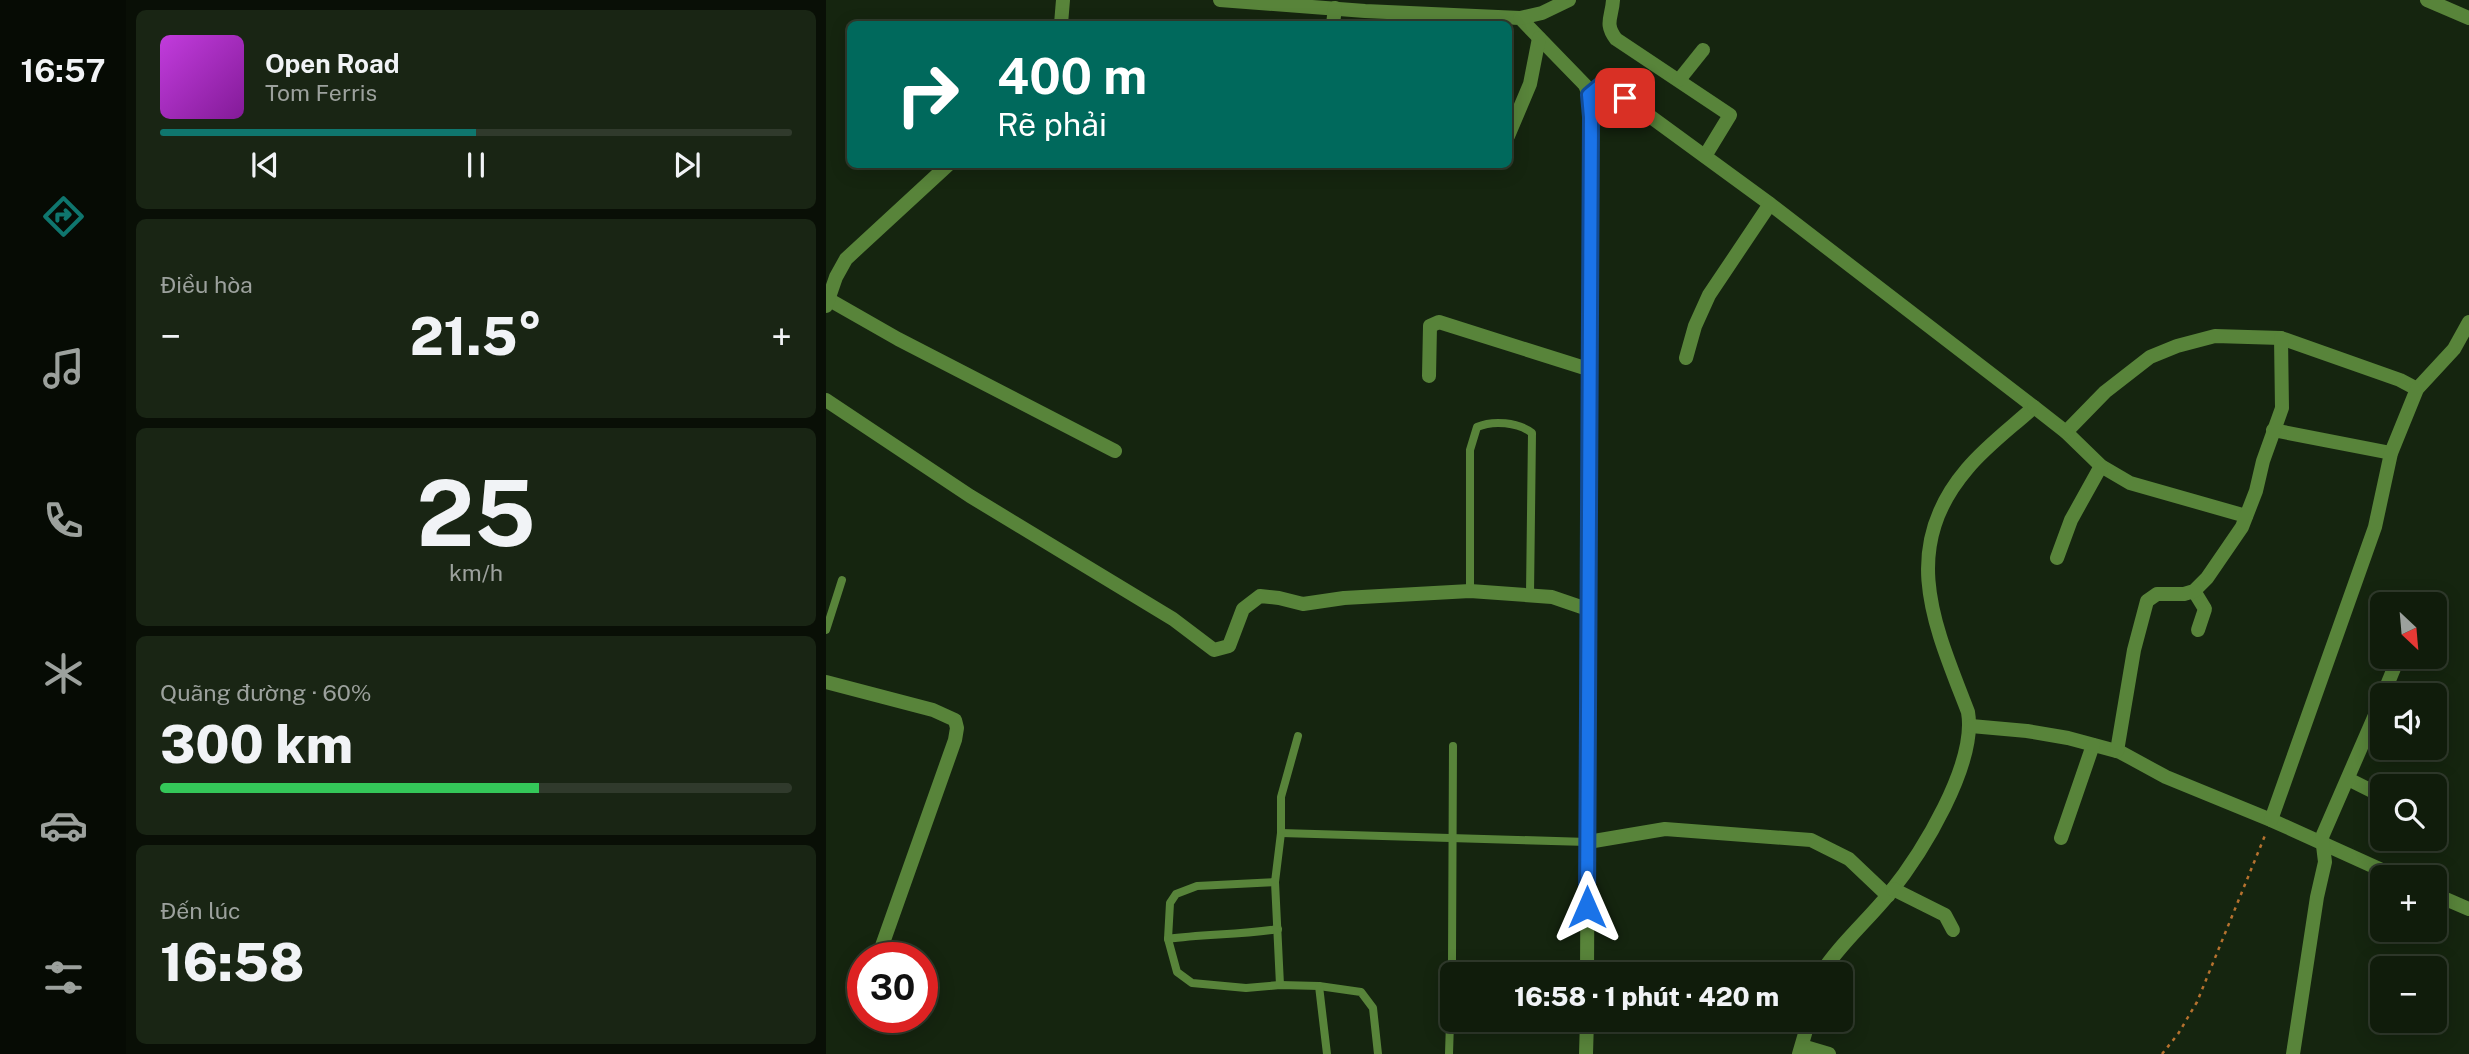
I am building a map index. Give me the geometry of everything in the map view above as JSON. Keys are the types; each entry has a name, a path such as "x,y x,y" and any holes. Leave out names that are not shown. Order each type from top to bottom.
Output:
{"street":[{"path":"1061,21 1063,0"},
{"path":"1220,0 1335,8 1365,18 1520,18 1542,13 1552,4 1569,0"},
{"path":"1612,0 1612,15 1608,24 1616,39 1730,115 1705,156"},
{"path":"2427,0 2469,18"},
{"path":"1333,21 1335,8"},
{"path":"1520,18 1585,86 1589,95 1591,117 1587,962"},
{"path":"1512,127 1530,84 1539,38"},
{"path":"1679,80 1703,50"},
{"path":"1589,95 1601,85 1612,89 1705,156 2066,432 2101,466 2130,483 2151,491 2246,516"},
{"path":"945,168 846,260 836,277 827,302 1115,451"},
{"path":"1686,358 1695,326 1709,295 1770,204"},
{"path":"1429,376 1428,334 1430,326 1439,322 1591,370"},
{"path":"2271,821 2375,527 2391,453 2417,388 2454,349 2469,322"},
{"path":"2066,432 2105,392 2150,357 2177,346 2216,336 2281,338 2417,388"},
{"path":"2117,751 2134,650 2147,601 2157,594 2183,594 2194,591 2242,527 2282,408 2284,394 2281,338"},
{"path":"826,400 970,496 1173,619 1214,650 1229,646 1243,609 1260,596 1303,604 1344,598 1470,591 1552,597 1590,610"},
{"path":"1830,962 1890,892 1913,860 1949,799 1962,765 1971,726 1935,624 1927,579 1928,556 1941,508 1951,489 1968,467 2034,407"},
{"path":"2273,430 2391,453"},
{"path":"2057,558 2071,520 2101,466"},
{"path":"2194,591 2205,610 2197,630"},
{"path":"826,682 933,710 955,720 957,728 883,942"},
{"path":"1971,726 2027,731 2117,751 2165,777 2370,865"},
{"path":"2293,1054 2326,859 2322,838 2370,727"},
{"path":"2061,838 2094,745"},
{"path":"2347,779 2370,790"},
{"path":"1588,842 1665,829 1811,840 1849,859 1890,892 1945,915 1953,930"},
{"path":"2447,900 2469,909"},
{"path":"1586,1054 1587,1032"},
{"path":"1805,1032 1800,1050 1829,1054"}],"lane":[{"path":"1470,591 1470,450 1477,427 1494,424 1518,425 1532,433 1530,594"},
{"path":"826,630 842,580"},
{"path":"1280,985 1275,882 1281,833 1281,797 1298,736"},
{"path":"1449,1054 1453,746"},
{"path":"1281,833 1588,842"},
{"path":"1275,882 1197,886 1177,894 1170,903 1168,939 1177,972 1192,983 1246,988 1319,986 1361,992 1373,1008 1378,1054"},
{"path":"1168,939 1245,935 1278,929"},
{"path":"1319,986 1327,1054"}],"path":[{"path":"2162,1054 2178,1034 2197,1002 2271,821"}],"route":[{"path":"1587,907 1591,370 1589,95 1601,85 1625,98"}]}
